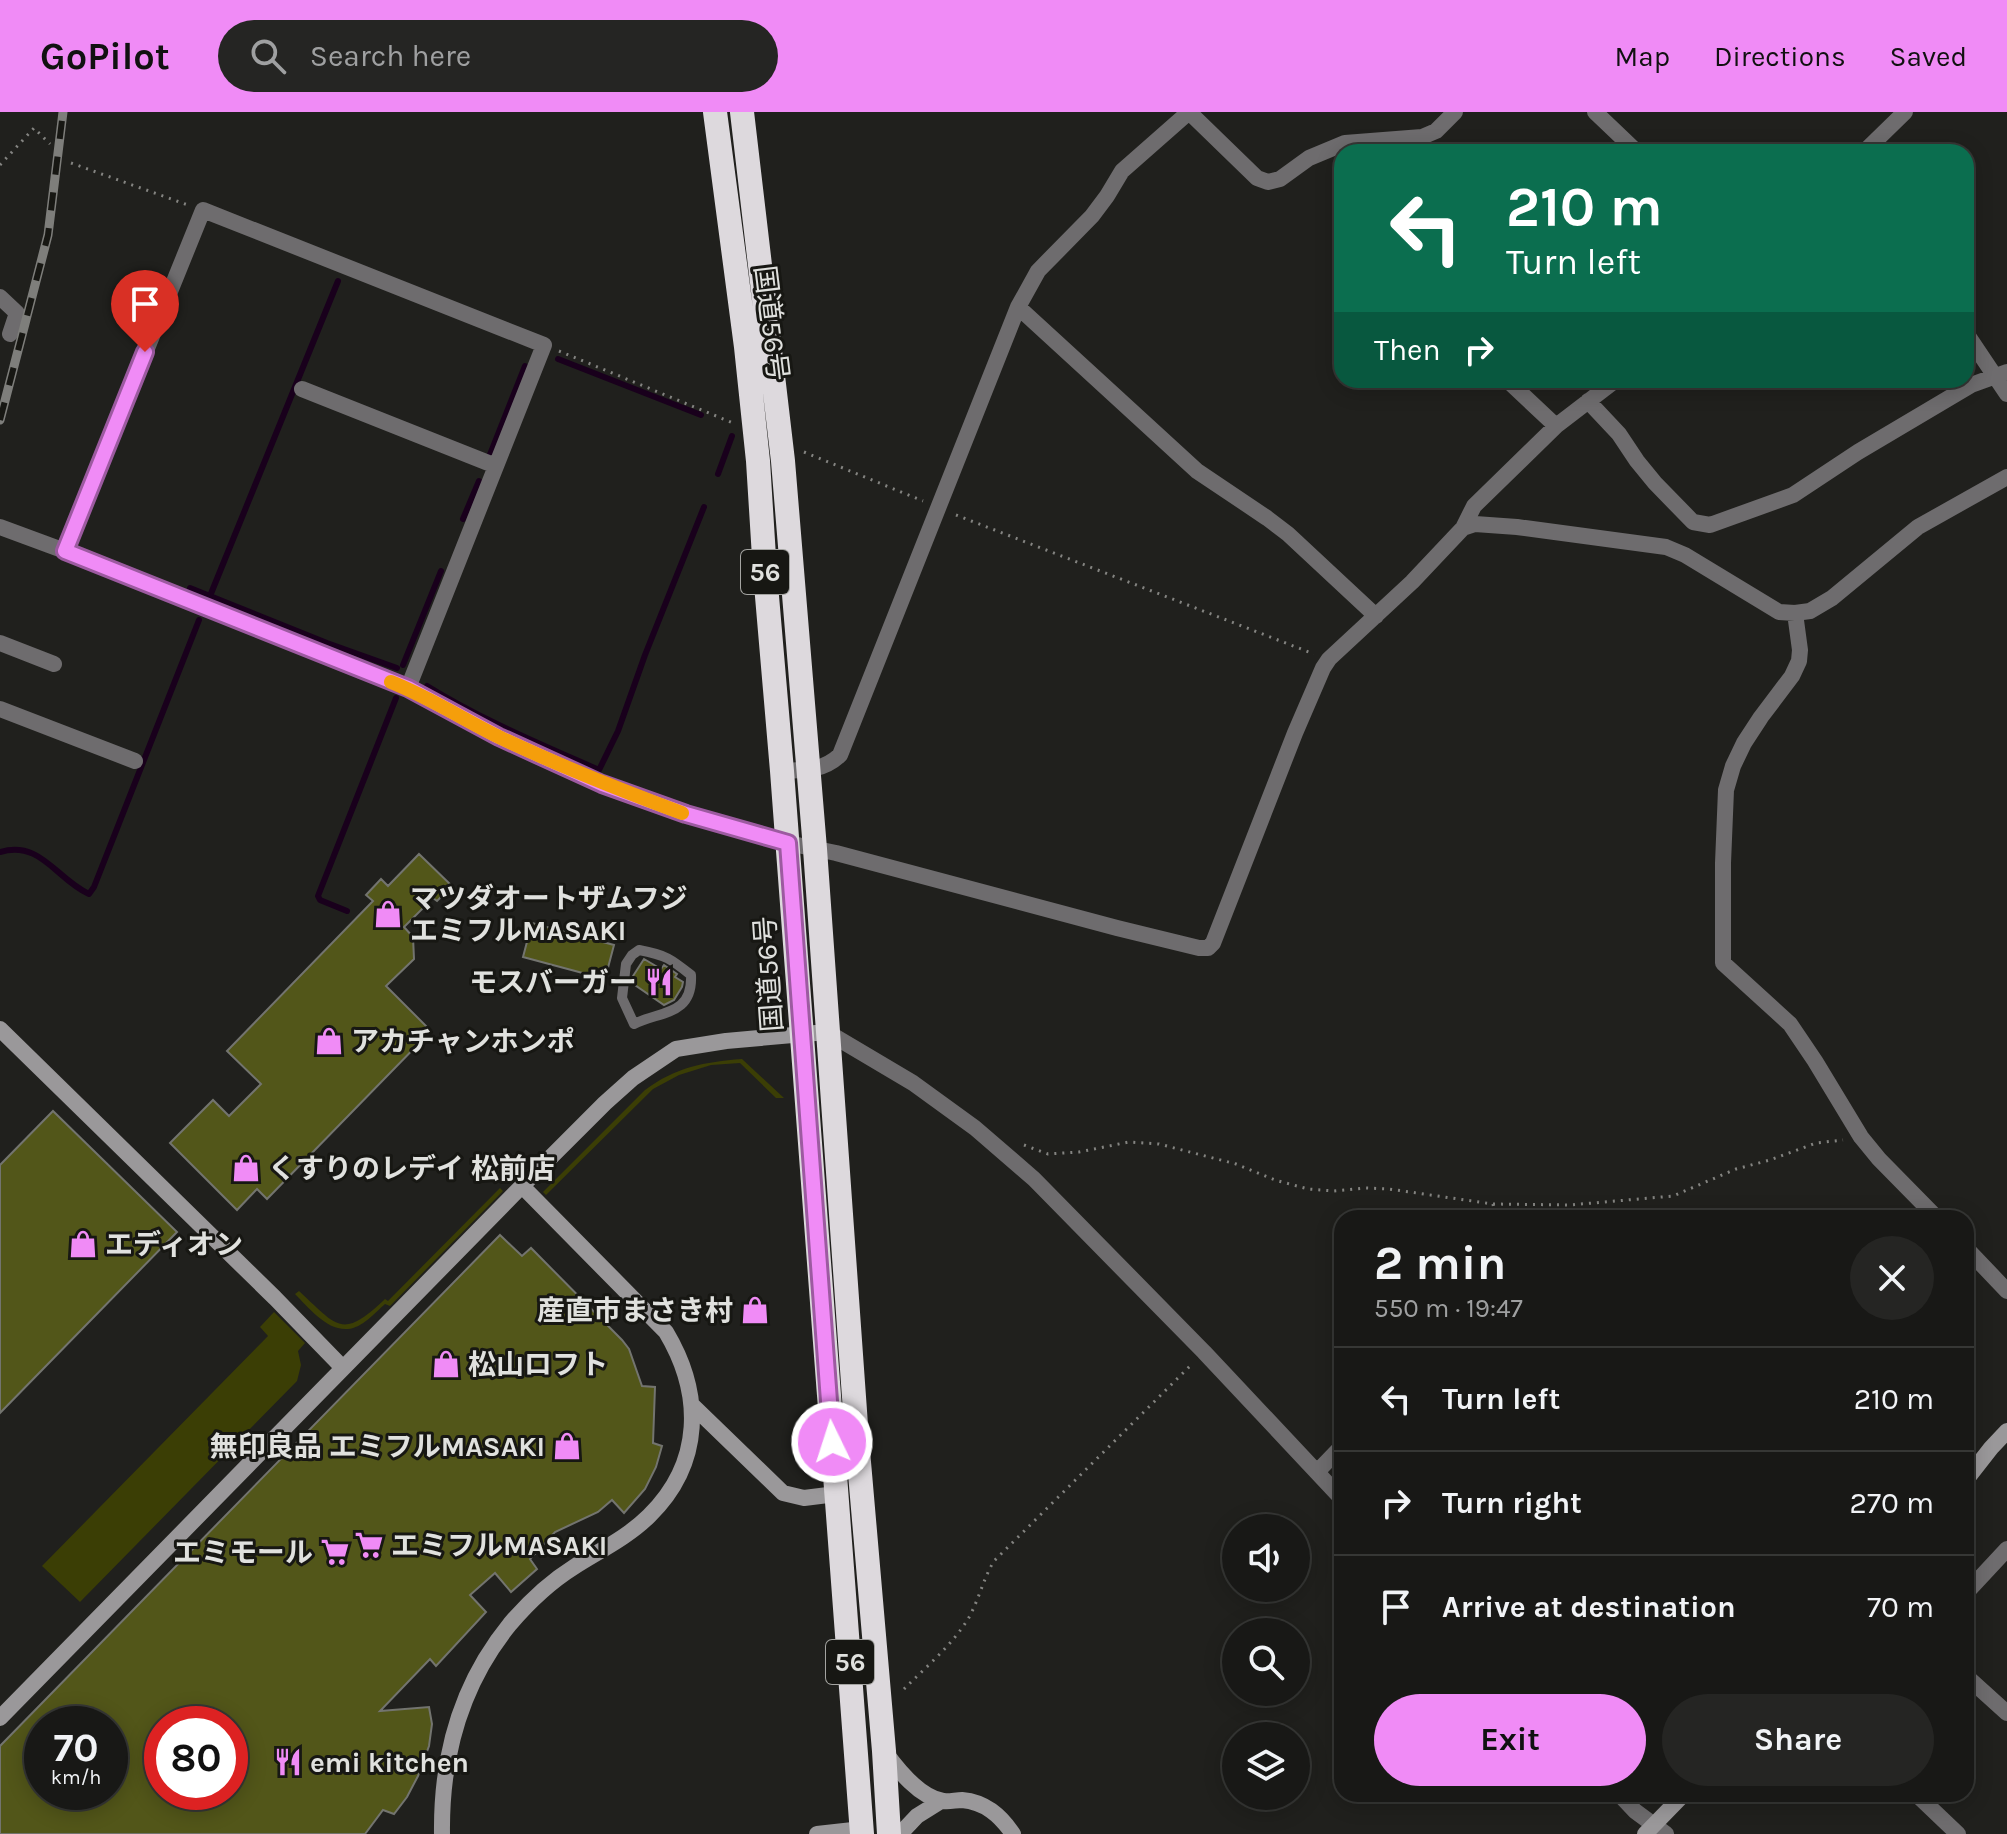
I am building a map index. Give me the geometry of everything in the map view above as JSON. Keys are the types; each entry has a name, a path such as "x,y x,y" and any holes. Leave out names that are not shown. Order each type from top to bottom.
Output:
{"highway":[{"name":"国道56号","path":"715,112 755,432 862,1832"},
{"name":"国道56号","path":"742,112 781,442 809,769 889,1834"}],"street":[{"path":"782,771 830,764 840,755 1018,307 1038,271 1092,216 1122,171 1189,112 1257,178 1268,182 1280,179 1309,158 1334,147"},
{"path":"1595,112 1629,144"},
{"path":"1872,144 1905,112"},
{"path":"1387,144 1436,131 1449,114"},
{"path":"65,551 203,210 544,345 408,688"},
{"path":"0,297 17,313 10,334"},
{"path":"1018,307 1197,471 1288,534 1376,616"},
{"path":"1974,342 2001,374 2007,394"},
{"path":"1974,384 2001,374"},
{"path":"1516,388 1556,426"},
{"path":"0,527 408,688 499,737 602,784 686,814 1117,928 1208,948 1213,943 1300,720 1329,659 1412,582 1463,528 1474,506 1556,426 1605,388"},
{"path":"1588,401 1619,434 1655,483 1693,522 1710,525 1793,495 1966,388"},
{"path":"302,389 496,466"},
{"path":"1463,528 1475,524 1517,527 1666,547 1685,555 1779,612 1795,613 1810,611 1832,598 1918,527 2007,477"},
{"path":"1795,613 1799,661 1792,676 1744,743 1726,790 1723,963 1790,1024 1861,1137 1929,1210"},
{"path":"0,643 54,664"},
{"path":"0,709 135,761"},
{"path":"0,1029 343,1368"},
{"path":"0,1718 522,1186 616,1093 676,1049 827,1032 913,1083 975,1128 1034,1179 1334,1490"},
{"path":"442,1834 441,1801 457,1718 473,1680 494,1646 531,1603 570,1570 639,1525 665,1499 678,1476 691,1431 692,1405 688,1380 666,1332 522,1186"},
{"path":"1974,1256 2007,1291"},
{"path":"692,1405 783,1493 804,1498 836,1494"},
{"path":"1974,1470 2007,1431"},
{"path":"1317,1472 1334,1454"},
{"path":"1974,1584 2007,1549"},
{"path":"1974,1683 2007,1713"},
{"path":"884,1751 915,1785 941,1801"},
{"path":"900,1834 917,1816 941,1801 962,1800 981,1804 997,1814 1013,1834"},
{"path":"1627,1802 1655,1831 1678,1802"},
{"path":"1924,1802 1958,1834"},
{"path":"817,1834 862,1832"}],"lane":[{"path":"639,950 662,954 691,975 692,989 672,1012 648,1017 634,1024 622,998 626,964 639,950"}],"path":[{"path":"0,165 34,128 50,144"},
{"path":"71,163 203,210"},
{"path":"544,345 755,432"},
{"path":"781,442 938,508 1329,659"},
{"path":"1017,1143 1048,1154 1079,1152 1129,1142 1159,1144 1236,1164 1308,1189 1389,1189 1493,1204 1570,1205 1673,1196 1736,1169 1816,1143 1861,1137"},
{"path":"1493,1204 1494,1210"},
{"path":"904,1689 952,1640 967,1619 994,1561 1204,1352"}],"shaded area":[{"path":"742,1059 784,1098 776,1098 740,1063 711,1065 679,1075 653,1089 546,1195 543,1192 645,1090 691,1067"},
{"path":"500,1188 503,1191 390,1306 385,1304 358,1326 340,1329 333,1326 318,1317 295,1294 299,1291 340,1324 359,1320 385,1299 388,1301"},
{"path":"274,1312 305,1343 298,1351 301,1365 297,1381 80,1602 42,1566 268,1336 260,1327"}],"building":[{"path":"419,854 452,886 437,901 433,898 404,927 413,937 414,959 386,986 431,1031 267,1199 257,1189 237,1210 170,1143 213,1100 229,1116 261,1084 227,1051 373,901 366,895 381,879 388,886"},
{"path":"532,923 614,945 605,979 523,957"},
{"name":"モスバーガー","path":"644,959 661,969 664,965 683,982 674,1000 664,1005 632,983"},
{"name":"エディオン","path":"53,1111 177,1232 0,1413 0,1165"},
{"name":"エミフルMASAKI","path":"500,1235 522,1256 531,1248 622,1340 629,1349 642,1386 655,1387 653,1443 662,1446 656,1467 645,1489 624,1513 612,1500 598,1512 555,1532 530,1559 537,1569 511,1592 495,1573 470,1595 486,1612 436,1666 430,1659 380,1711 429,1707 432,1724 429,1746 418,1776 394,1814 383,1810 365,1834 0,1834 0,1746 24,1721 24,1810 128,1810 128,1706 39,1706"}],"waterway":[{"path":"210,596 338,281"},
{"path":"558,359 701,415"},
{"path":"489,457 525,366"},
{"path":"718,474 732,436"},
{"path":"463,519 479,481"},
{"path":"427,686 490,721 599,770 618,731 704,507"},
{"path":"403,665 441,571"},
{"path":"190,588 397,668"},
{"path":"0,852 27,851 89,894 199,620"},
{"path":"347,911 320,900 318,896 396,698"}],"railway":[{"path":"0,420 48,235 63,112"}],"slow traffic":[{"path":"391,682 499,737 602,784 682,813"}],"place":[{"name":"マツダオートザムフジ エミフルMASAKI","path":"388,914"},
{"name":"モスバーガー","path":"659,982"},
{"name":"アカチャンホンポ","path":"329,1041"},
{"name":"くすりのレデイ 松前店","path":"246,1168"},
{"name":"エディオン","path":"83,1244"},
{"name":"産直市まさき村","path":"755,1310"},
{"name":"松山ロフト","path":"446,1364"},
{"name":"無印良品 エミフルMASAKI","path":"567,1446"},
{"name":"エミフルMASAKI","path":"369,1545"},
{"name":"エミモール","path":"335,1552"},
{"name":"emi kitchen","path":"288,1762"}],"route":[{"path":"145,352 65,551 408,688 499,737 602,784 686,814 788,843 832,1442"}]}
